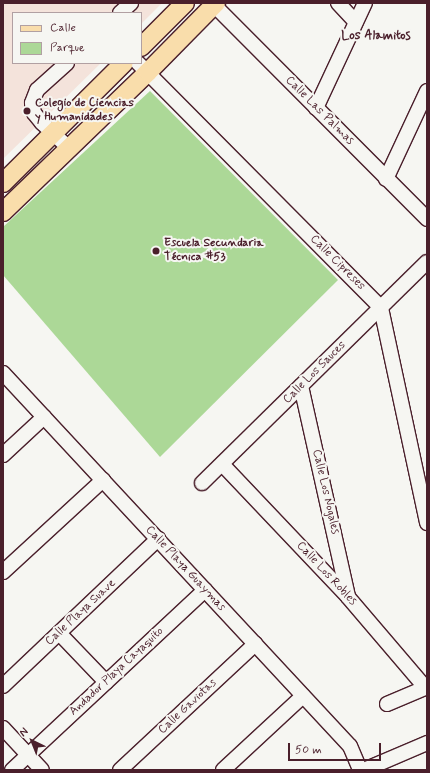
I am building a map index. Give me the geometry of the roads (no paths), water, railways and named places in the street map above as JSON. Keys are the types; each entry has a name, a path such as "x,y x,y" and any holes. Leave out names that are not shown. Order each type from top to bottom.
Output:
{"main road":[{"path":"142,46 184,3"},
{"path":"3,212 69,148 143,68 214,4"},
{"path":"3,183 123,64"}],"street":[{"path":"121,12 131,3"},
{"path":"338,3 356,22"},
{"path":"316,108 365,3"},
{"name":"Calle Las Palmas","path":"214,4 427,219"},
{"path":"66,64 43,83 32,99 34,113 69,148"},
{"name":"Calle Cipreses","path":"143,68 381,308"},
{"path":"386,179 427,91"},
{"name":"Calle Los Sauces","path":"202,483 427,262"},
{"path":"381,308 427,523"},
{"name":"Calle Playa Guaymas","path":"3,373 350,746 360,770"},
{"name":"Calle Los Nogales","path":"301,386 348,597"},
{"path":"3,454 44,417"},
{"name":"Calle Los Robles","path":"222,464 348,597 426,687"},
{"path":"3,572 103,480"},
{"name":"Calle Playa Suave","path":"3,686 158,540"},
{"name":"Andador Playa Cayaquito","path":"12,770 205,590"},
{"path":"59,633 106,682"},
{"name":"Calle Gaviotas","path":"120,770 255,644"},
{"path":"387,704 426,687"},
{"path":"223,770 303,696"},
{"path":"3,728 42,770"},
{"path":"364,770 427,743"}],"place":[{"name":"Colegio de Ciencias y Humanidades","path":"27,111"},
{"name":"Escuela Secundaria Técnica #53","path":"156,251"}],"district":[{"name":"Los Alamitos","path":"376,36"}]}
